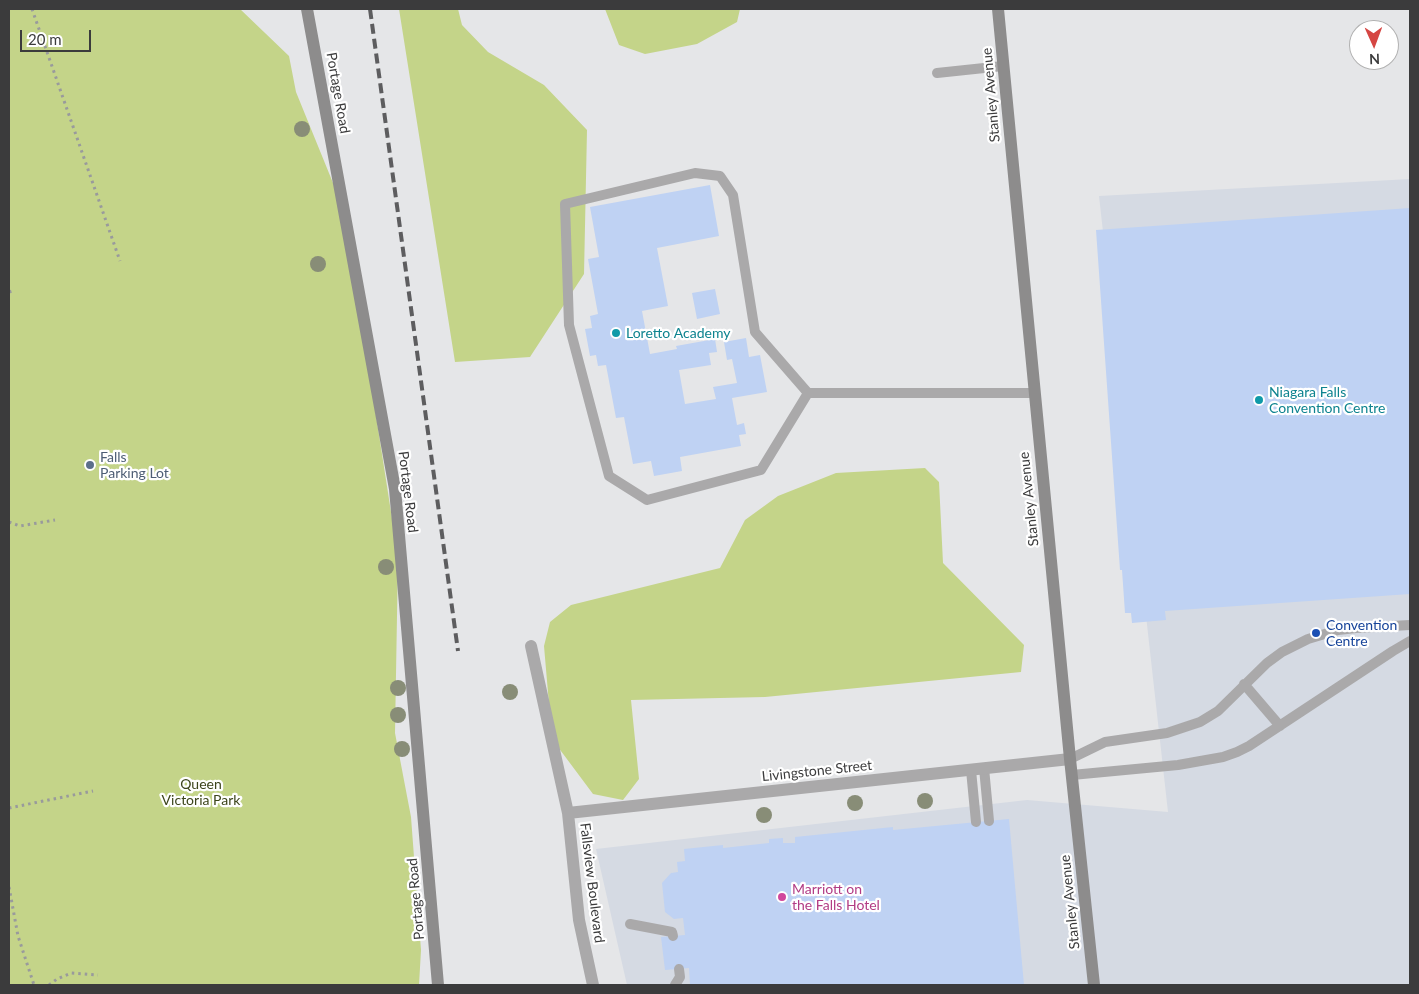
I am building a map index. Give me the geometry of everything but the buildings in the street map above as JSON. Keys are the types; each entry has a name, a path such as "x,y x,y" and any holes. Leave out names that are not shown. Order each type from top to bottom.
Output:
{"main road":[{"name":"Portage Road","path":"307,9 395,489 438,985"},
{"name":"Stanley Avenue","path":"998,9 1034,393 1094,985"}],"street":[{"name":"Fallsview Boulevard","path":"531,646 568,813 579,920 593,985"},
{"name":"Livingstone Street","path":"568,813 1070,759"}],"lane":[{"path":"937,73 1003,66"},
{"path":"808,394 761,470 647,500 609,476 569,325 565,204 695,173 720,176 733,195 755,332 808,394 1034,393"},
{"path":"1070,759 1105,742 1167,733 1200,722 1218,711 1244,684 1282,652 1319,635 1356,628 1410,625"},
{"path":"1072,775 1178,765 1223,758 1249,746 1377,660 1410,642"},
{"path":"1244,684 1280,726"},
{"path":"984,768 989,821"},
{"path":"970,770 976,822"},
{"path":"630,924 672,932 673,936"},
{"path":"674,985 680,976 679,969"}],"path":[{"path":"32,9 120,261"},
{"path":"9,522 20,526 55,520"},
{"path":"9,808 93,791"},
{"path":"9,887 18,936 34,985"},
{"path":"48,985 71,973 98,975"}],"shaded area":[{"path":"1410,179 1410,985 627,985 596,849 1027,800 1168,812 1099,196"}],"green space":[{"name":"Queen Victoria Park","path":"9,9 240,9 289,56 296,92 344,210 398,557 395,733 411,817 421,950 419,985 9,985"},
{"path":"399,9 458,9 462,25 488,52 544,85 587,130 584,274 530,357 455,362"},
{"path":"605,9 740,9 737,22 697,44 645,54 619,45"},
{"path":"925,468 939,482 943,563 1024,645 1021,672 765,697 631,700 639,779 623,800 593,794 552,739 544,646 550,622 571,605 720,568 745,520 778,496 836,473"}],"railway":[{"path":"370,9 458,651"}],"place":[{"name":"Loretto Academy","path":"616,333"},
{"name":"Niagara Falls Convention Centre","path":"1259,400"},
{"name":"Falls Parking Lot","path":"90,465"},
{"name":"Convention Centre","path":"1316,633"},
{"name":"Marriott on the Falls Hotel","path":"782,897"}]}
